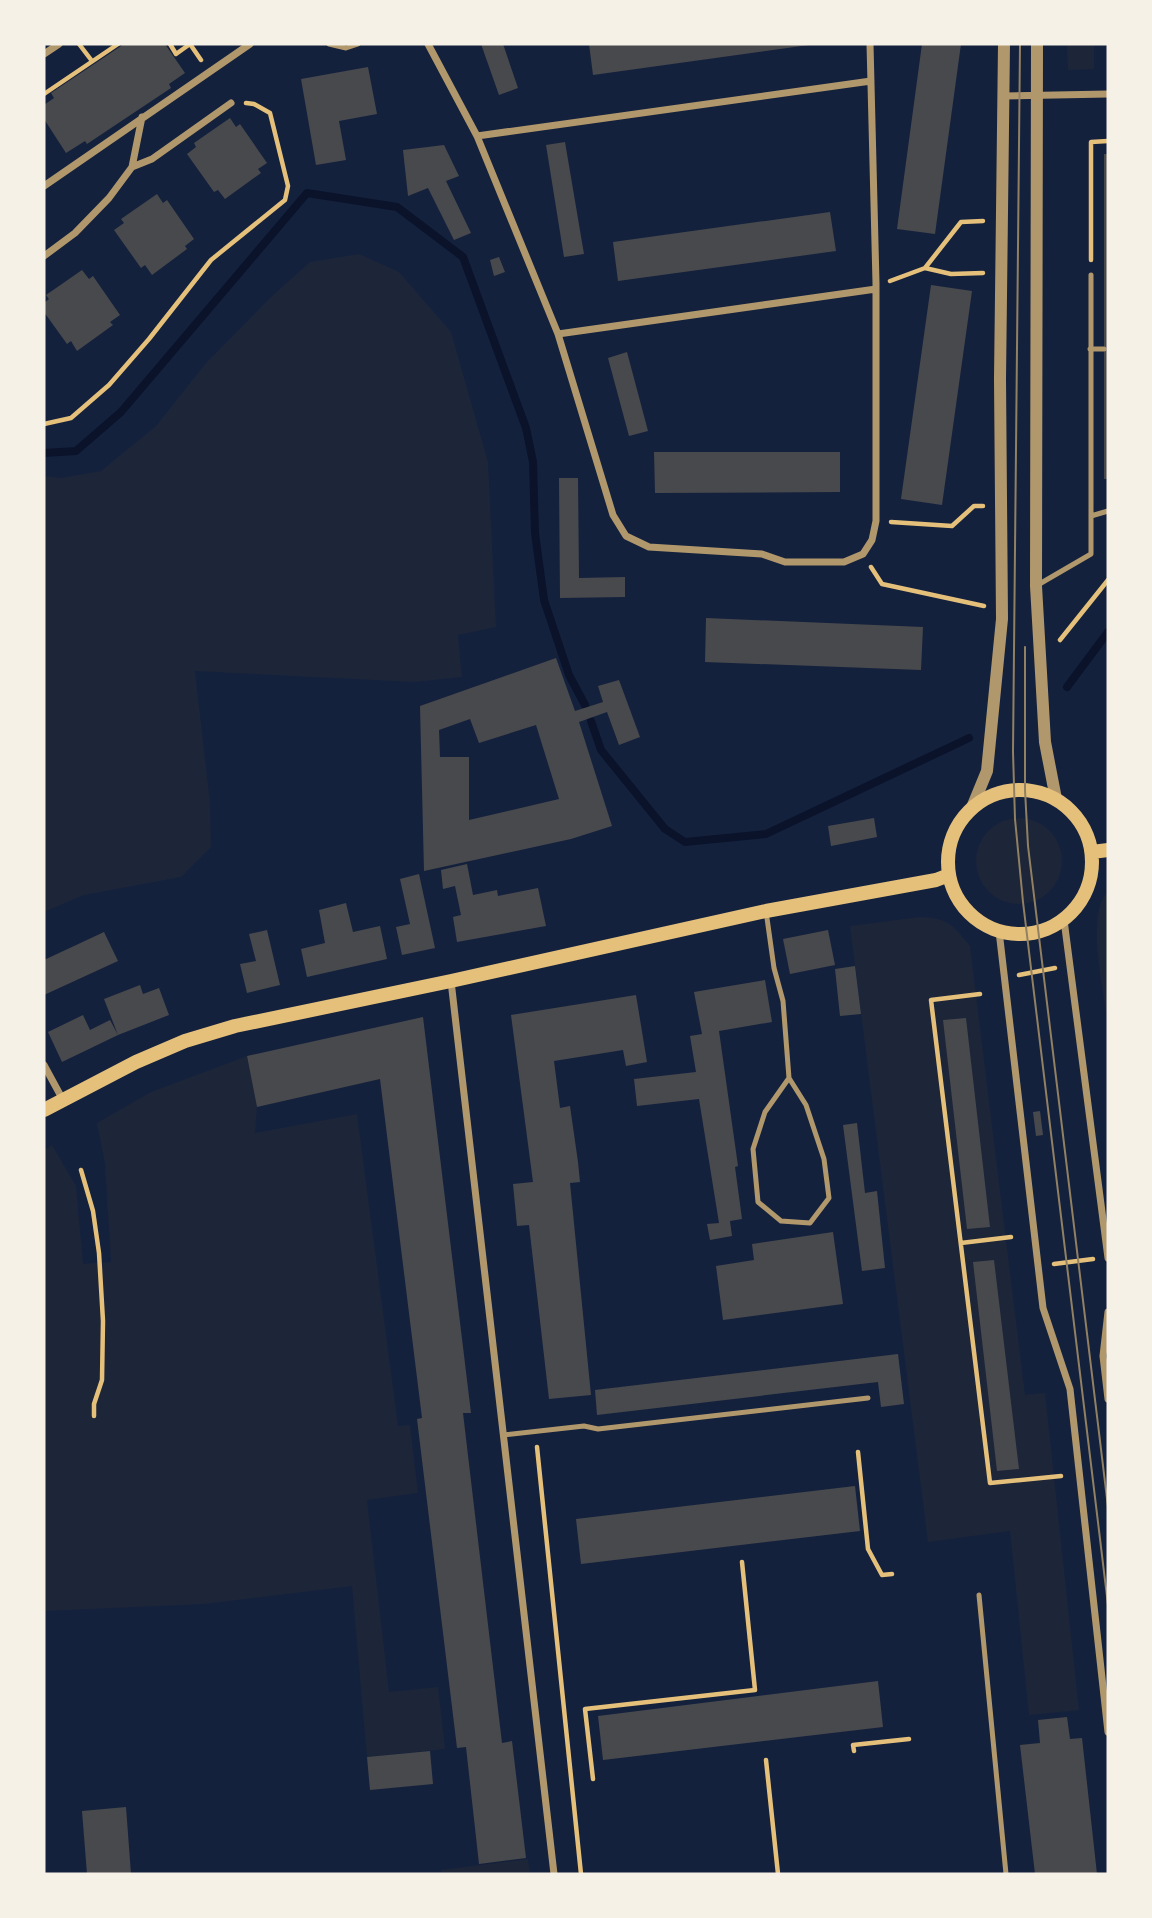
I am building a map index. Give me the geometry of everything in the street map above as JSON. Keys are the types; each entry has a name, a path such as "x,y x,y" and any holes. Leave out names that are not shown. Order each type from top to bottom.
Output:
{"main road":[{"path":"1014,789 1042,793 1056,799 1073,813 1086,831 1092,852 1092,871 1087,890 1064,920 1039,931 1016,934 999,931 981,923 967,910 956,893 949,874 949,851 957,828 971,810 989,797 1014,789"},
{"path":"1092,852 1108,850"},
{"path":"44,1110 136,1062 185,1041 223,1030 766,911 921,883 949,874"}],"street":[{"path":"44,54 59,44"},
{"path":"44,187 250,44"},
{"path":"428,44 477,135 558,334 613,514 626,536 649,547 762,554 785,562 844,562 863,554 872,540 876,521 876,286 870,44"},
{"path":"971,810 987,771 1002,598 1004,44"},
{"path":"1037,44 1036,586 1045,742 1056,799"},
{"path":"477,135 871,81"},
{"path":"1003,96 1108,94"},
{"path":"132,167 152,159 231,103"},
{"path":"44,256 75,233 109,198 132,167 142,117"},
{"path":"558,334 876,286"},
{"path":"1064,920 1108,1257"},
{"path":"999,931 1043,1308 1070,1390 1108,1732"},
{"path":"451,981 554,1874"},
{"path":"44,1065 63,1100"},
{"path":"1108,1312 1103,1356 1108,1399"}],"lane":[{"path":"329,44 346,48 358,44"},
{"path":"1036,586 1091,554 1091,275"},
{"path":"1090,349 1104,349"},
{"path":"1091,516 1108,511"},
{"path":"766,911 774,968 783,1000 789,1078 806,1105 824,1159 829,1198 810,1223 781,1221 758,1202 753,1149 765,1112 789,1078"},
{"path":"503,1435 584,1426 598,1429 868,1398"},
{"path":"979,1595 1006,1874"}],"path":[{"path":"79,44 92,61"},
{"path":"44,94 117,44"},
{"path":"170,44 176,54 190,44 209,71"},
{"path":"44,424 71,418 109,385 211,260 285,200 288,186 270,113 254,104 231,103"},
{"path":"1091,275 1091,142 1108,141"},
{"path":"876,286 925,268 961,222 1002,220"},
{"path":"925,268 951,274 978,273"},
{"path":"876,521 952,526 974,506 987,507"},
{"path":"863,554 882,584 986,606 1002,598"},
{"path":"1052,648 1108,580"},
{"path":"1004,977 1070,966"},
{"path":"980,994 931,1000 990,1483 1061,1476"},
{"path":"81,1170 93,1211 102,1307 102,1380 94,1404 94,1416"},
{"path":"961,1243 1011,1237"},
{"path":"1038,1266 1108,1257"},
{"path":"535,1432 581,1874"},
{"path":"858,1452 868,1549 882,1575 892,1574"},
{"path":"593,1779 585,1709 755,1690 742,1562"},
{"path":"854,1751 853,1745 909,1739"},
{"path":"766,1760 778,1874"}],"shaded area":[{"path":"1067,44 1094,44 1094,69 1068,70"},
{"path":"359,254 399,272 451,332 488,462 496,627 458,635 462,677 414,682 195,671 210,803 211,847 181,877 84,895 44,912 44,476 61,478 101,471 156,426 206,363 310,262"},
{"path":"1011,818 1027,818 1050,830 1059,844 1062,861 1059,878 1050,892 1027,904 1011,904 995,897 983,885 976,869 976,853 983,837 995,825"},
{"path":"1108,892 1108,1023 1097,935 1101,902"},
{"path":"920,917 944,921 970,946 1025,1395 1045,1393 1079,1710 1029,1715 1010,1531 928,1542 850,926"},
{"path":"247,1056 257,1107 255,1133 357,1114 398,1426 410,1425 418,1493 367,1500 389,1692 438,1687 445,1749 367,1757 352,1586 204,1604 44,1611 44,1150 52,1145 76,1186 83,1264 111,1262 105,1163 97,1123 151,1092"},
{"path":"528,1859 530,1874 442,1874 441,1870"}],"building":[{"path":"124,44 165,44 185,73 169,84 171,88 87,144 85,141 66,153 44,119 44,105 54,98 51,93"},
{"path":"481,44 503,44 518,88 499,95"},
{"path":"589,44 809,44 809,45 593,75"},
{"path":"922,44 961,44 935,234 897,229"},
{"path":"368,67 377,114 339,121 346,160 316,165 301,79"},
{"path":"230,118 236,127 240,124 267,163 258,169 261,173 225,199 218,190 214,192 187,154 196,147 194,143"},
{"path":"565,142 584,254 564,257 546,145"},
{"path":"444,145 459,176 446,181 471,233 454,240 428,188 408,196 403,150"},
{"path":"1104,154 1108,154 1108,479 1104,479"},
{"path":"157,194 163,203 167,200 194,239 185,246 187,249 152,275 145,265 141,268 114,230 124,223 121,219"},
{"path":"830,212 836,251 618,281 613,242"},
{"path":"499,257 505,272 494,276 490,260"},
{"path":"82,270 89,279 93,276 120,315 110,322 113,325 77,351 71,341 67,344 44,312 44,303 49,299 46,295"},
{"path":"931,285 972,291 942,505 901,499"},
{"path":"627,352 648,431 629,436 608,358"},
{"path":"654,452 840,452 840,492 655,493"},
{"path":"559,478 578,478 579,578 625,577 625,597 560,598"},
{"path":"706,618 923,627 921,670 705,662"},
{"path":"556,658 575,711 603,702 598,686 619,680 640,737 619,745 607,712 579,722 612,826 571,839 424,871 420,706","holes":["470,719 479,743 536,725 559,799 469,820 469,757 440,757 439,730"]},
{"path":"874,818 877,837 831,846 828,826"},
{"path":"467,864 473,895 497,890 498,896 538,888 546,926 457,942 453,917 461,915 455,886 443,889 441,870"},
{"path":"419,874 435,948 402,955 396,927 410,924 400,879"},
{"path":"346,903 353,932 380,926 387,959 307,977 301,949 325,943 319,910"},
{"path":"267,930 280,985 247,993 240,964 256,961 249,934"},
{"path":"828,930 835,965 790,974 783,939"},
{"path":"104,932 118,961 44,995 44,960"},
{"path":"855,966 861,1014 840,1016 835,969"},
{"path":"765,980 772,1022 719,1031 738,1166 735,1167 742,1219 730,1221 732,1236 710,1240 707,1224 719,1223 699,1099 637,1106 634,1079 696,1072 690,1036 702,1034 694,992"},
{"path":"140,985 143,994 159,988 169,1015 118,1035 104,999"},
{"path":"636,995 647,1062 626,1066 623,1050 554,1061 560,1108 570,1106 578,1162 580,1182 570,1183 591,1395 549,1399 529,1225 517,1226 513,1184 533,1182 511,1015"},
{"path":"83,1015 90,1030 110,1020 118,1035 62,1062 48,1032"},
{"path":"423,1017 471,1413 463,1413 502,1743 512,1741 526,1858 479,1864 466,1747 457,1748 417,1419 422,1418 380,1079 257,1107 247,1056"},
{"path":"966,1018 990,1227 967,1229 943,1020"},
{"path":"1040,1111 1043,1135 1036,1136 1033,1112"},
{"path":"857,1123 865,1193 877,1191 885,1268 862,1271 843,1125"},
{"path":"833,1232 843,1304 723,1320 716,1266 754,1260 752,1244"},
{"path":"994,1260 1019,1469 997,1471 973,1262"},
{"path":"898,1354 904,1404 881,1407 878,1382 597,1415 595,1390"},
{"path":"855,1486 860,1531 581,1564 576,1519"},
{"path":"878,1681 883,1727 603,1760 598,1716"},
{"path":"1067,1717 1070,1739 1082,1738 1097,1874 1035,1874 1020,1745 1040,1743 1038,1720"},
{"path":"430,1751 433,1784 370,1790 367,1757"},
{"path":"126,1807 131,1874 87,1874 82,1811"}],"waterway":[{"path":"44,453 76,451 121,412 307,193 397,207 463,257 526,428 533,462 535,533 544,600 569,675 585,705"},
{"path":"1067,687 1108,632"},
{"path":"591,721 601,750 665,829 685,842 766,834 969,738"}],"tram line":[{"path":"1020,44 1013,752 1015,819 1108,1605"},
{"path":"1025,647 1025,790 1028,846 1108,1507"}]}
